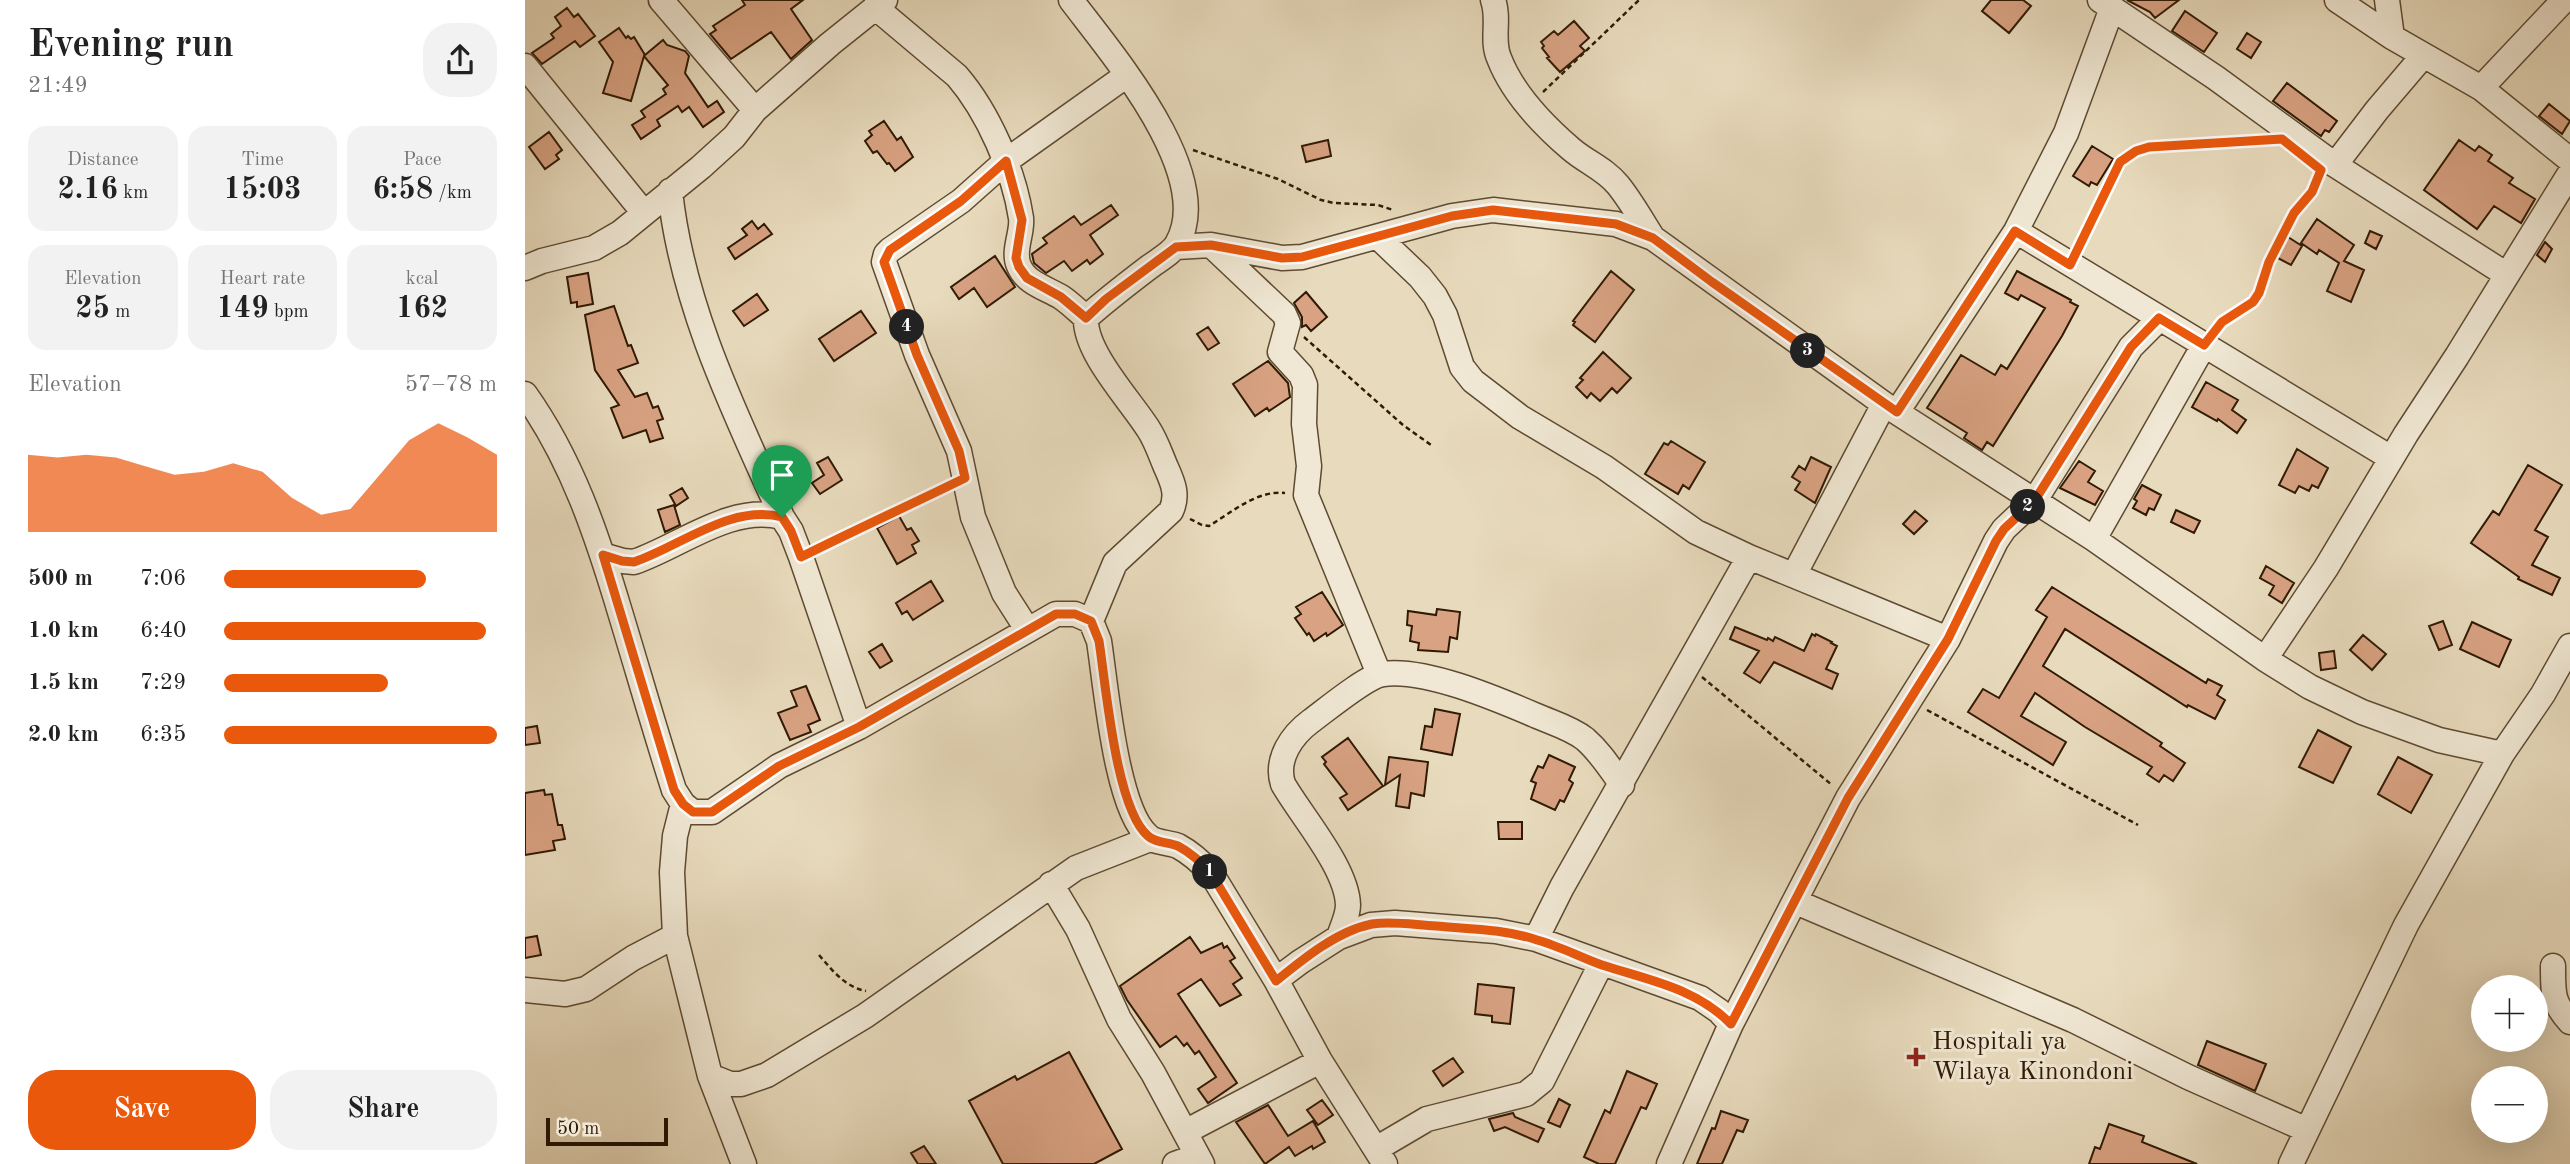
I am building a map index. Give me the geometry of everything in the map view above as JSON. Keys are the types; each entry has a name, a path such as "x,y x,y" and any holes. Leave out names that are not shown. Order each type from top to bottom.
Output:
{"street":[{"path":"661,0 755,110"},
{"path":"1071,0 1150,107 1167,141 1186,202 1187,217 1176,247 1106,299 1086,318 1085,331 1092,347 1150,432 1173,482 1176,500 1171,511 1115,563 1091,621 1099,641 1120,775 1126,801 1137,825 1150,839 1176,846 1198,859 1211,873 1320,1061 1381,1157 1427,1119 1526,1094 1542,1081 1601,964"},
{"path":"1493,0 1497,10 1497,55 1509,79 1529,106 1572,150 1604,171 1618,184 1653,238"},
{"path":"2337,0 2423,56 2481,88 2570,160"},
{"path":"2387,0 2392,37"},
{"path":"2481,88 2564,0"},
{"path":"1794,575 1890,408 2015,231 2066,132 2106,4 2281,125 2328,167 2507,275"},
{"path":"525,268 594,248 620,233 734,137 755,110 873,5 963,82 1006,161 1022,220 1016,258 1019,267 1027,278 1061,297 1086,318"},
{"path":"2328,167 2423,56"},
{"path":"525,66 645,213"},
{"path":"1027,629 1004,593 973,517 959,451 917,355 884,262 890,250 961,201 1006,161 1127,75"},
{"path":"2265,659 2326,568 2391,458 2570,173"},
{"path":"670,191 674,223 705,339 782,517 791,531 859,727"},
{"path":"1176,247 1211,245 1282,258 1302,257 1431,222 1493,210 1616,224 1653,238 1890,408 2094,539 2265,659 2311,687 2362,712 2439,740 2503,754"},
{"path":"2015,231 2391,458"},
{"path":"1378,237 1435,296 1445,315 1459,360 1473,381 1520,417 1604,467 1696,532 1749,557 1948,639"},
{"path":"1211,245 1284,314 1288,323 1280,352 1301,375 1305,385 1304,424 1309,466 1306,495 1379,674"},
{"path":"1669,1164 1731,1024 1848,798 1948,639 2004,529 2035,500 2131,347 2159,318"},
{"path":"2094,539 2204,345"},
{"path":"525,394 544,420 571,469 603,555 674,790 683,804 693,812 712,812 779,766 859,727 1056,614 1075,614 1091,621"},
{"path":"603,555 634,562 740,517 766,513 782,517"},
{"path":"1536,939 1562,887 1749,557"},
{"path":"2298,1162 2308,1130 2406,925 2503,754 2543,694 2570,646"},
{"path":"1339,937 1348,909 1347,894 1341,877 1298,809 1279,772 1282,757 1300,730 1379,674 1400,673 1452,684 1498,699 1573,731 1601,754 1622,785"},
{"path":"683,804 675,836 672,872 675,936 710,1076 744,1164"},
{"path":"710,1076 730,1084 741,1084 767,1075 893,997 1076,868 1150,839"},
{"path":"1051,884 1078,929 1119,1019 1153,1073 1185,1132 1191,1161"},
{"path":"1796,902 2073,1020 2188,1077 2308,1130"},
{"path":"1276,981 1339,937 1371,925 1395,923 1496,931 1536,939 1601,964 1666,984 1700,998 1719,1011 1731,1024"},
{"path":"525,990 565,994 586,989 633,958 675,936"},
{"path":"2553,966 2553,997 2570,1022"},
{"path":"1185,1132 1320,1061"}],"path":[{"path":"1529,106 1639,0"},
{"path":"2070,265 2120,162 2136,151 2149,147 2282,139 2281,125"},
{"path":"1167,141 1277,179 1321,200 1378,205 1431,222"},
{"path":"2204,345 2222,322 2253,302 2259,293 2269,262 2294,213 2328,167"},
{"path":"1288,323 1403,425 1431,445"},
{"path":"801,557 965,478"},
{"path":"1176,500 1184,515 1209,526 1268,493 1306,495"},
{"path":"1687,664 1848,798"},
{"path":"1909,700 2138,825"},
{"path":"819,955 843,982 856,989 893,997"}],"building":[{"path":"742,0 803,0 791,9 812,40 791,59 771,32 731,59 710,34 716,30 713,26 745,5"},
{"path":"1991,0 2023,0 2031,6 2009,33 1982,11"},
{"path":"2127,0 2179,0 2155,18 2150,12"},
{"path":"567,8 574,17 578,14 595,36 580,47 575,41 542,64 532,53 554,38 551,34 561,26 555,17"},
{"path":"2185,11 2217,33 2204,52 2172,31"},
{"path":"1574,21 1589,38 1580,46 1585,51 1560,72 1547,58 1549,57 1541,42 1554,31 1558,35"},
{"path":"619,28 626,38 634,37 645,55 663,40 667,45 685,51 689,56 685,73 708,107 717,101 724,112 703,127 689,107 682,112 678,106 657,120 660,126 641,139 632,125 645,117 641,111 666,94 663,89 668,85 644,56 631,101 603,93 613,62 599,42"},
{"path":"2247,33 2261,42 2251,58 2237,49"},
{"path":"2287,83 2337,121 2329,132 2325,130 2321,136 2273,101"},
{"path":"2549,104 2570,121 2562,134 2539,116"},
{"path":"884,121 897,140 901,137 913,157 895,171 877,151 873,153 865,141 872,135 869,131"},
{"path":"549,132 562,150 556,155 559,159 545,169 529,147"},
{"path":"1328,140 1331,156 1306,162 1302,146"},
{"path":"2459,140 2475,151 2479,146 2492,155 2488,161 2513,178 2509,183 2535,199 2521,223 2494,206 2477,229 2424,190"},
{"path":"2092,146 2113,159 2097,185 2091,182 2089,186 2073,176"},
{"path":"1111,205 1118,215 1090,235 1103,254 1090,264 1087,260 1072,271 1064,261 1046,273 1034,263 1032,254 1047,243 1043,238 1074,216 1081,225"},
{"path":"2317,219 2354,245 2344,261 2364,270 2351,302 2327,291 2339,263 2319,250 2317,254 2301,243"},
{"path":"752,221 758,229 764,224 772,234 735,259 728,248 747,235 742,229"},
{"path":"2370,231 2382,236 2376,249 2365,243"},
{"path":"2288,237 2302,246 2291,265 2276,257"},
{"path":"2545,242 2552,249 2545,262 2537,255"},
{"path":"995,256 1015,287 987,307 974,288 959,299 951,287"},
{"path":"1611,271 1634,290 1595,342 1573,325 1573,321"},
{"path":"2017,271 2078,306 1993,446 1987,442 1982,450 1964,438 1967,433 1927,408 1961,355 1995,375 2001,365 2007,369 2045,308 2021,295 2018,300 2005,293"},
{"path":"588,273 593,304 577,307 577,302 571,303 567,277"},
{"path":"1306,292 1327,317 1311,331 1306,325 1302,327 1302,317 1294,303"},
{"path":"757,294 768,310 744,326 733,311"},
{"path":"614,306 628,346 631,345 638,363 618,370 635,397 647,393 653,408 658,406 663,419 657,421 663,438 650,442 646,430 623,438 611,408 619,405 595,370 585,315"},
{"path":"861,311 876,333 834,361 819,339"},
{"path":"1208,327 1219,343 1208,350 1197,334"},
{"path":"1603,352 1631,378 1617,393 1612,388 1600,401 1591,393 1587,398 1576,387 1583,380 1580,378"},
{"path":"1268,361 1288,383 1290,397 1269,411 1267,408 1255,416 1233,384"},
{"path":"2206,382 2238,400 2232,410 2246,420 2237,433 2218,419 2217,421 2192,407"},
{"path":"1671,441 1705,462 1689,489 1683,485 1678,494 1645,474 1664,443 1668,445"},
{"path":"2297,449 2328,468 2318,488 2312,485 2309,491 2299,486 2295,493 2279,485"},
{"path":"828,457 842,480 820,494 812,483 824,475 817,463"},
{"path":"1811,457 1831,467 1815,503 1795,490 1800,482 1792,477 1799,466 1805,470"},
{"path":"2079,461 2095,471 2088,482 2103,491 2095,505 2060,488"},
{"path":"2528,465 2562,485 2535,530 2548,537 2532,565 2560,578 2552,595 2518,579 2519,577 2471,543 2493,511 2499,515"},
{"path":"2142,485 2161,495 2154,510 2149,508 2146,515 2133,508 2137,501 2134,499"},
{"path":"682,488 688,498 676,506 670,495"},
{"path":"674,505 680,525 665,532 658,510"},
{"path":"2176,510 2200,521 2194,533 2171,522"},
{"path":"1915,511 1927,521 1914,534 1903,524"},
{"path":"899,516 907,530 911,528 919,541 912,545 916,553 897,564 877,528"},
{"path":"2266,566 2294,583 2282,603 2269,595 2274,586 2260,578"},
{"path":"931,581 943,601 913,620 907,611 902,614 896,603"},
{"path":"2052,587 2206,683 2208,679 2222,686 2217,695 2225,700 2215,719 2188,705 2187,707 2065,629 2043,666 2162,743 2160,746 2185,763 2173,781 2164,775 2159,782 2147,774 2152,767 2035,693 2021,716 2066,742 2053,765 1968,712 1983,689 1999,698 2047,617 2036,610"},
{"path":"1322,592 1343,625 1314,641 1295,618 1301,614 1296,607"},
{"path":"1437,609 1460,612 1457,639 1450,637 1448,652 1418,650 1419,643 1410,641 1412,626 1407,625 1408,611 1436,615"},
{"path":"2443,621 2452,645 2439,650 2429,626"},
{"path":"2472,622 2511,640 2499,667 2460,649"},
{"path":"1735,627 1767,640 1768,638 1773,641 1775,637 1804,651 1812,634 1832,642 1837,646 1826,669 1838,674 1832,689 1774,662 1760,683 1744,673 1759,651 1730,639"},
{"path":"2363,635 2386,654 2372,670 2350,650"},
{"path":"882,644 892,661 880,668 869,652"},
{"path":"2334,651 2336,668 2321,670 2319,653"},
{"path":"806,686 820,720 808,725 811,732 790,740 778,713 797,706 791,691"},
{"path":"1435,709 1460,714 1452,755 1421,749 1425,726 1432,727"},
{"path":"537,726 540,743 525,745 525,728"},
{"path":"2318,730 2351,747 2333,783 2299,767"},
{"path":"1348,738 1383,786 1348,810 1340,798 1347,794 1324,764 1326,762 1322,757"},
{"path":"1549,755 1575,767 1569,780 1573,783 1564,802 1560,800 1555,810 1531,799 1536,783 1531,781 1538,766 1543,768"},
{"path":"1389,757 1428,762 1424,796 1411,793 1409,808 1396,806 1400,775 1385,785"},
{"path":"2398,757 2432,775 2411,813 2378,794"},
{"path":"544,790 545,795 552,794 558,825 562,825 565,839 553,841 555,850 525,855 525,793"},
{"path":"1498,822 1522,822 1522,839 1499,839"},
{"path":"537,936 541,955 525,958 525,938"},
{"path":"1190,937 1201,953 1222,943 1224,948 1227,946 1235,958 1230,961 1242,978 1233,984 1241,995 1220,1006 1201,979 1178,994 1237,1083 1208,1103 1198,1089 1216,1077 1199,1051 1195,1054 1187,1043 1184,1046 1176,1036 1160,1047 1120,986"},
{"path":"1478,984 1514,988 1510,1024 1492,1022 1492,1016 1475,1014"},
{"path":"2207,1041 2266,1064 2255,1091 2198,1065"},
{"path":"1069,1052 1122,1149 1094,1164 1003,1164 969,1101 1015,1076 1017,1080"},
{"path":"1453,1058 1463,1072 1443,1086 1433,1071"},
{"path":"1627,1071 1657,1084 1646,1109 1641,1107 1615,1164 1599,1164 1584,1157 1605,1110 1610,1113"},
{"path":"1559,1099 1570,1105 1560,1127 1548,1122"},
{"path":"1322,1100 1333,1115 1318,1125 1307,1110"},
{"path":"1268,1105 1288,1136 1313,1121 1325,1142 1295,1156 1289,1147 1265,1164 1236,1122"},
{"path":"1721,1111 1748,1120 1743,1132 1737,1130 1722,1164 1697,1164 1712,1128 1715,1129"},
{"path":"1513,1113 1515,1117 1544,1129 1538,1142 1505,1127 1494,1131 1489,1119"},
{"path":"2109,1124 2144,1136 2142,1142 2197,1164 2089,1164 2095,1147 2100,1149"},
{"path":"924,1146 936,1164 918,1164 911,1153"}],"place":[{"name":"Hospitali ya Wilaya Kinondoni","path":"1916,1057"}],"route":[{"path":"2282,139 2321,170 2312,192 2294,213 2269,262 2259,293 2253,302 2222,322 2204,345 2159,318 2131,347 2035,500 2004,529 1948,639 1848,798 1731,1024 1719,1011 1700,998 1666,984 1601,964 1536,939 1496,931 1395,923 1371,925 1339,937 1276,981 1211,873 1198,859 1176,846 1150,839 1137,825 1126,801 1120,775 1099,641 1091,621 1075,614 1056,614 1027,629 996,650 859,727 779,766 712,812 693,812 683,804 674,790 603,555 634,562 740,517 766,513 782,517 791,531 801,557 965,478 951,429 917,355 884,262 890,250 961,201 1006,161 1022,220 1016,258 1019,267 1027,278 1061,297 1086,318 1106,299 1176,247 1211,245 1282,258 1302,257 1452,216 1493,210 1579,218 1616,224 1653,238 1897,412 2015,231 2070,265 2120,162 2136,151 2149,147 2282,139"}]}
